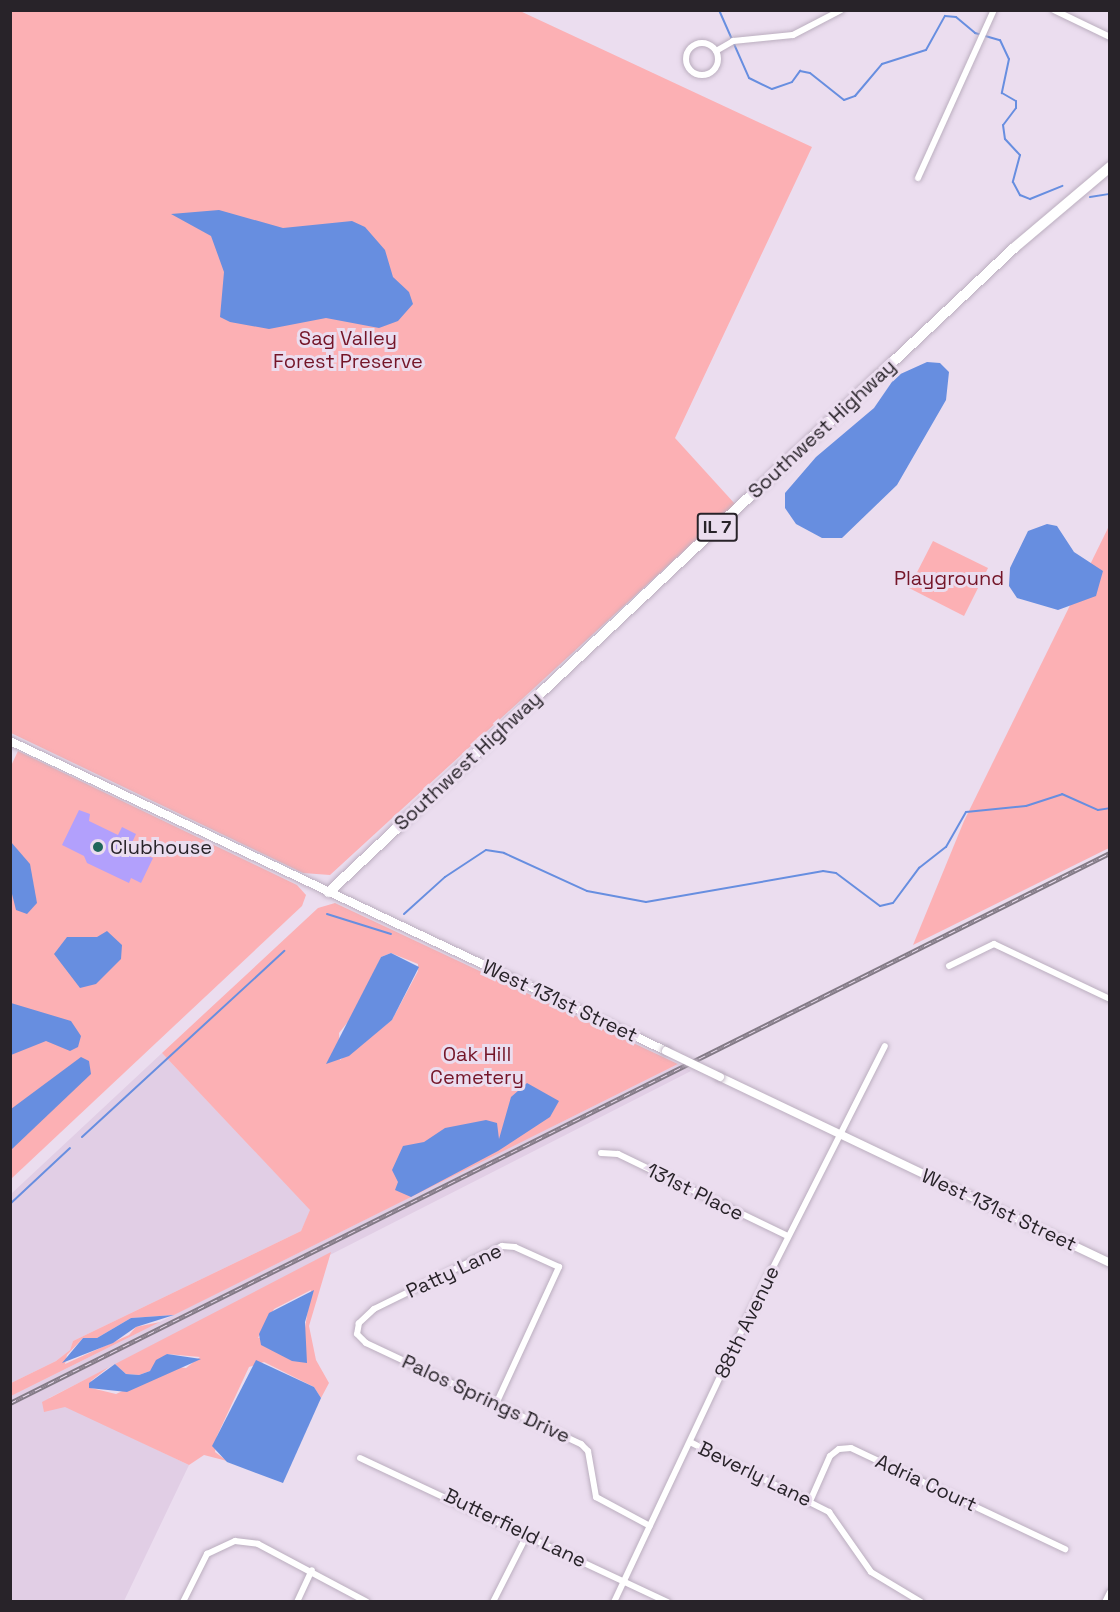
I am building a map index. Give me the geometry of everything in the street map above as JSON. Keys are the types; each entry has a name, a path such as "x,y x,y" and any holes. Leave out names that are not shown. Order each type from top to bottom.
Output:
{"main road":[{"name":"Southwest Highway","path":"328,892 1007,255 1110,167"}],"street":[{"path":"716,51 733,41 793,35 841,10"},
{"path":"918,178 994,10"},
{"path":"1054,10 1110,37"},
{"path":"702,43 716,51 718,64 711,73 701,76 689,69 686,60 691,47 702,43"},
{"name":"West 131st Street","path":"10,741 1110,1263"},
{"path":"949,966 994,944 1110,999"},
{"name":"88th Avenue","path":"614,1602 788,1236 838,1134 885,1046"},
{"name":"131st Place","path":"601,1153 618,1154 788,1236"},
{"name":"Patty Lane","path":"357,1328 374,1309 502,1246 515,1247 559,1267 496,1404"},
{"name":"Palos Springs Drive","path":"357,1328 366,1343 585,1446 596,1497 650,1526"},
{"name":"Beverly Lane","path":"690,1442 811,1499 830,1512 871,1572 921,1602"},
{"name":"Adria Court","path":"811,1499 830,1456 839,1449 851,1448 1065,1549"},
{"name":"Butterfield Lane","path":"360,1458 668,1602"},
{"path":"493,1602 527,1535"},
{"path":"183,1602 207,1554 226,1542 258,1544 312,1570 367,1602"},
{"path":"297,1602 312,1570"},
{"path":"1105,1602 1110,1592"}],"shaded area":[{"path":"162,1053 311,1210 301,1231 73,1341 70,1350 56,1361 11,1383 11,1194"},
{"path":"678,1064 691,1071 49,1398 189,1465 124,1601 11,1602 11,1396"}],"green space":[{"name":"Sag Valley Forest Preserve","path":"10,11 520,11 812,147 675,438 735,504 330,875 303,873 11,733"},
{"path":"1109,526 1109,848 913,945 964,821"},
{"name":"Playground","path":"933,541 988,568 964,616 909,588"},
{"path":"18,751 297,885 306,895 302,906 11,1179 10,768"},
{"name":"Oak Hill Cemetery","path":"335,903 678,1064 174,1315 131,1318 97,1338 83,1338 67,1355 65,1364 129,1335 136,1327 160,1322 11,1396 11,1383 56,1361 70,1350 73,1341 301,1231 310,1210 162,1053 318,908","holes":["391,953 418,964 418,971 392,1020 340,1060 339,1033 355,1013 381,957"]},
{"path":"331,1252 309,1326 316,1360 329,1383 321,1398 314,1387 264,1362 249,1367 217,1436 215,1452 227,1461 204,1455 189,1465 65,1407 44,1412 42,1402 109,1367 91,1381 91,1388 116,1394 175,1367 186,1368 200,1357 167,1354 150,1371 139,1375 126,1374 115,1364","holes":["311,1290 305,1328 258,1338 274,1309"]}],"water":[{"path":"219,210 283,228 352,221 365,227 385,250 393,277 409,292 413,304 398,321 379,328 326,318 269,329 230,322 220,317 224,272 211,236 171,214"},
{"path":"927,362 940,363 949,372 946,400 897,485 842,538 822,538 796,524 785,508 785,493 816,457 874,408 896,376"},
{"path":"1047,524 1057,526 1074,552 1103,571 1096,596 1058,610 1017,598 1009,586 1010,568 1028,531"},
{"path":"11,842 30,864 37,903 27,914 16,910 11,890"},
{"path":"107,931 122,945 121,959 96,984 80,988 54,954 67,937 97,937"},
{"path":"391,953 419,967 392,1020 349,1056 326,1064 381,957"},
{"path":"11,1003 71,1021 81,1036 78,1047 70,1051 46,1041 11,1055"},
{"path":"81,1057 89,1061 91,1074 11,1150 11,1109"},
{"path":"527,1083 559,1101 550,1117 498,1151 411,1197 395,1190 398,1182 392,1170 403,1146 424,1142 445,1128 486,1120 497,1123 499,1139 511,1097"},
{"path":"314,1290 305,1322 307,1363 292,1361 261,1345 259,1334 269,1313"},
{"path":"174,1315 136,1327 113,1343 62,1363 83,1338 97,1338 131,1318"},
{"path":"167,1354 201,1359 127,1392 89,1388 89,1383 115,1364 126,1374 139,1375 150,1371 156,1360"},
{"path":"256,1360 314,1387 321,1398 283,1483 227,1462 212,1446"}],"building":[{"name":"Clubhouse","path":"79,810 90,814 89,821 118,835 122,827 136,834 129,849 153,858 141,883 131,878 129,883 87,863 84,856 62,845"}],"waterway":[{"path":"719,10 749,78 772,89 792,82 800,71 810,73 844,100 855,96 882,64 926,50 945,16 956,17 975,33 1000,40 1009,59 1002,93 1016,101 1016,108 1003,125 1005,139 1020,155 1013,182 1020,195 1030,199 1062,186"},
{"path":"1090,197 1110,194"},
{"path":"404,914 445,877 486,850 504,853 587,891 646,902 823,871 836,873 880,906 893,903 919,868 946,847 966,812 1026,806 1062,794 1098,810 1110,808"},
{"path":"327,914 391,934"},
{"path":"82,1137 284,951"},
{"path":"10,1204 70,1148"}],"railway":[{"path":"10,1403 1110,853"}],"place":[{"name":"Clubhouse","path":"98,847"}]}
